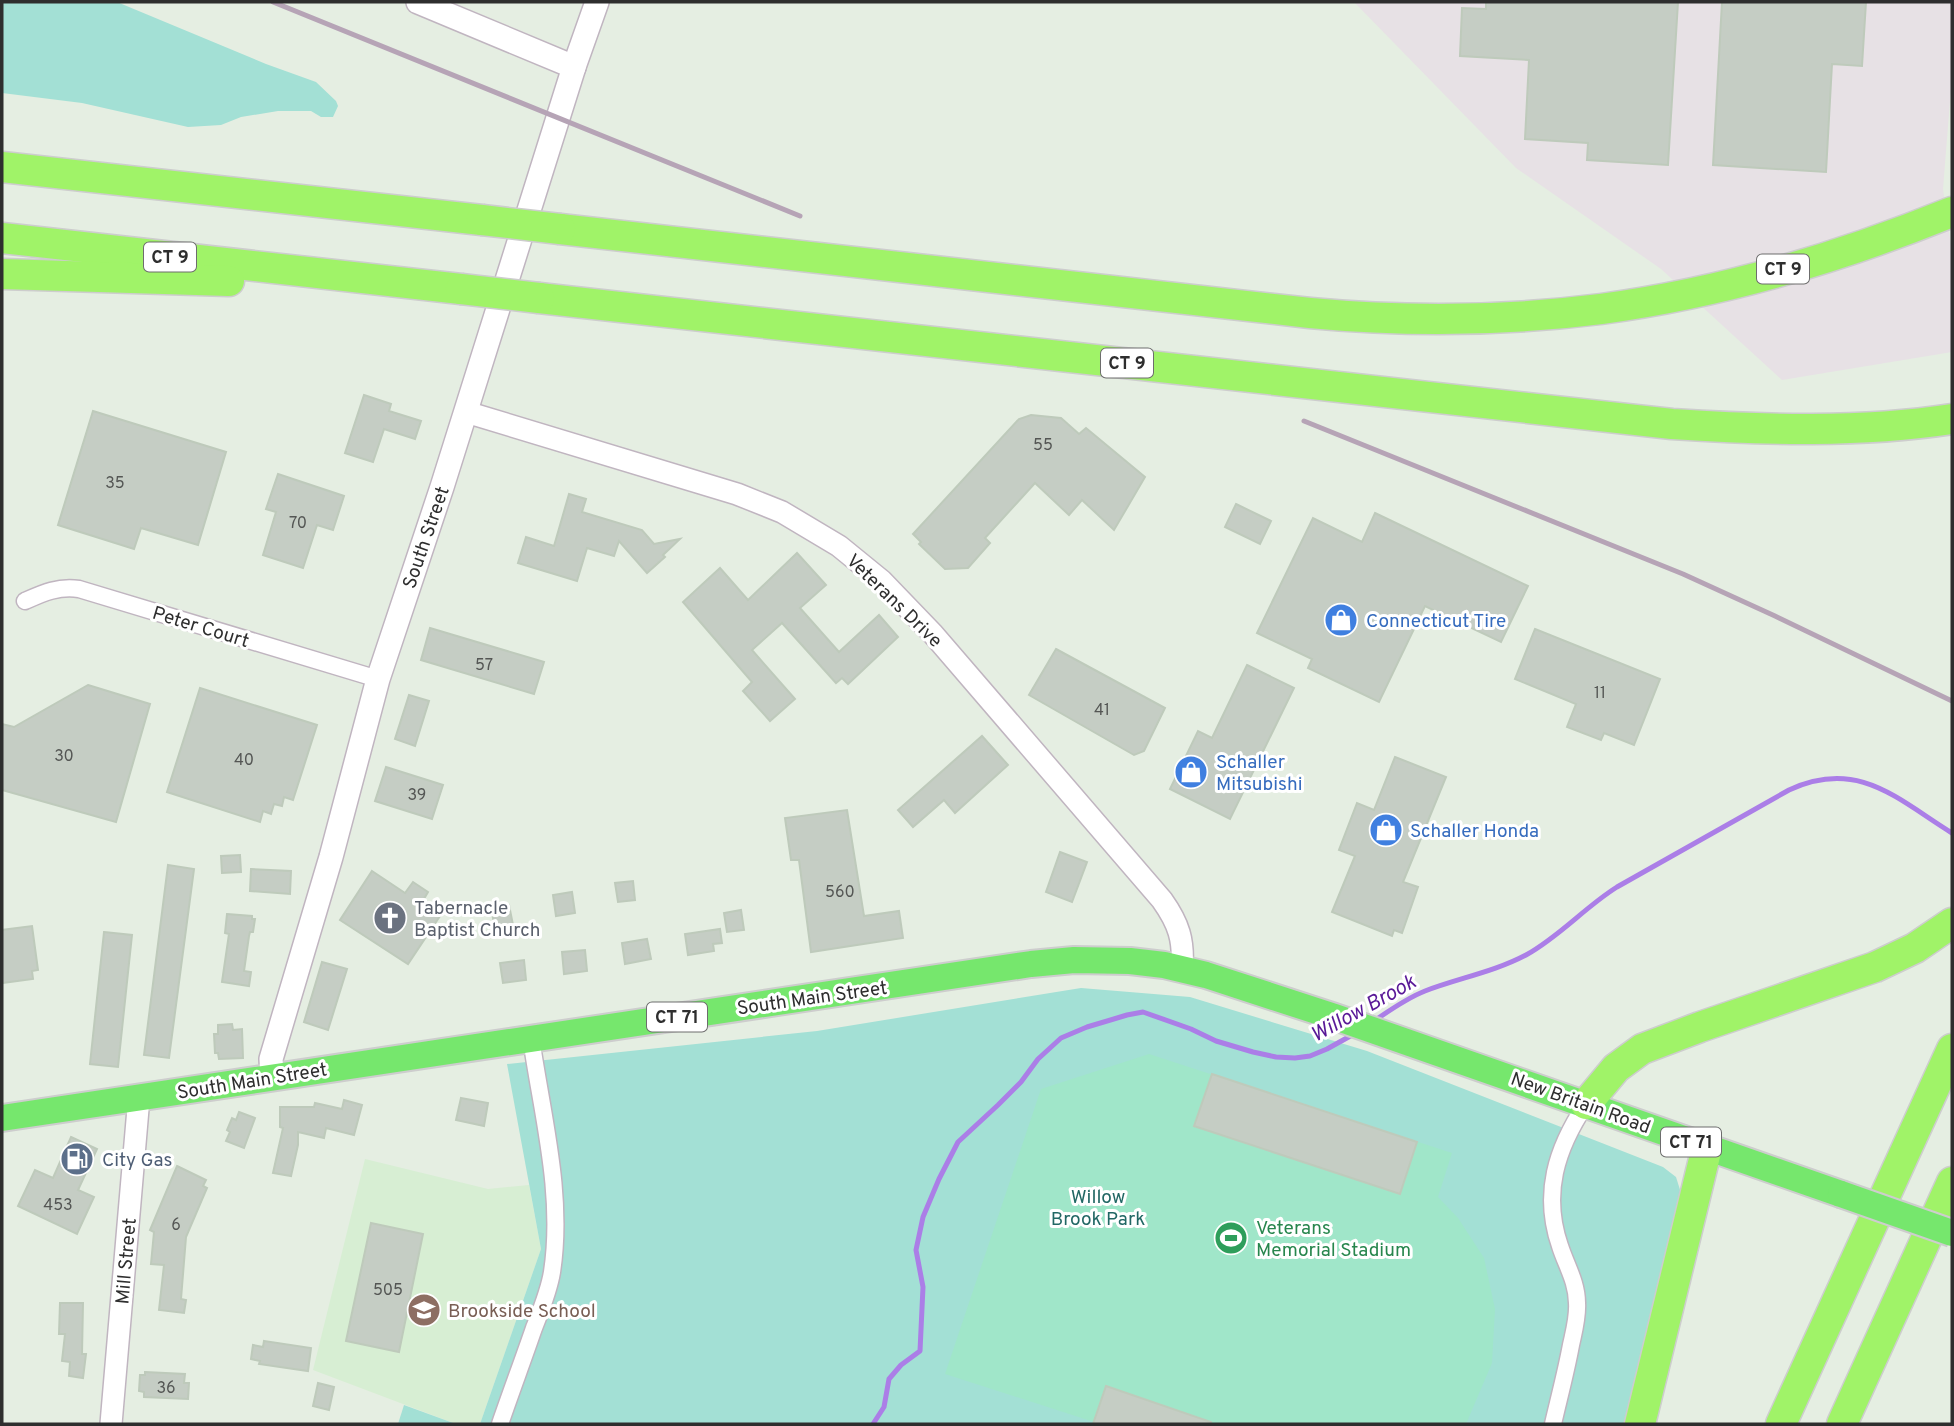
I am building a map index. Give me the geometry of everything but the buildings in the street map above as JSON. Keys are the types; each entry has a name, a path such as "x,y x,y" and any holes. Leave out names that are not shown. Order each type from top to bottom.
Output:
{"highway":[{"name":"CT 9","path":"2,167 1385,318 1461,318 1609,308 1689,293 1803,264 1890,236 1952,212"},
{"name":"CT 9","path":"2,238 1606,417 1716,427 1774,429 1836,429 1952,419"},
{"path":"2,274 273,283 338,275"},
{"path":"1586,1104 1616,1068 1642,1049 1875,967 1915,948 1952,923"},
{"path":"1781,1424 1952,1049"},
{"path":"1640,1424 1707,1147"},
{"path":"1842,1424 1952,1182"}],"main road":[{"path":"418,2 574,67"},
{"name":"South Street","path":"272,1077 271,1059 334,847 377,679 466,412 574,67 597,2"},
{"name":"South Main Street","path":"2,1118 1042,962 1130,961 1182,969 1236,984 1395,1037"},
{"name":"New Britain Road","path":"1395,1037 1952,1233"}],"street":[{"name":"Veterans Drive","path":"466,412 737,494 802,523 861,563 933,634 1162,900 1180,932 1182,969"},
{"name":"Peter Court","path":"25,601 51,590 65,587 79,589 377,679"},
{"path":"500,1424 552,1273 554,1200 547,1132 531,1038"},
{"name":"Mill Street","path":"111,1424 139,1097"},
{"path":"1553,1424 1574,1333 1577,1299 1551,1213 1552,1186 1566,1142 1586,1104"}],"shaded area":[{"path":"1354,2 1952,2 1952,76 1943,189 1952,253 1952,352 1782,380 1661,269 1516,168"},
{"name":"Brookside School","path":"365,1159 488,1189 529,1185 541,1249 480,1424 456,1424 313,1370"}],"green space":[{"path":"2,2 117,2 316,82 338,106 333,117 321,117 311,111 278,111 241,117 221,125 188,127 82,103 2,93"},
{"name":"Willow Brook Park","path":"1081,988 1190,997 1367,1051 1663,1167 1676,1177 1681,1193 1625,1424 480,1424 541,1249 507,1064 817,1031"},
{"name":"Veterans Memorial Stadium","path":"1149,1054 1452,1153 1438,1197 1458,1218 1484,1258 1495,1309 1492,1363 1466,1424 1093,1424 1094,1422 945,1374 1041,1089"},
{"path":"404,1405 456,1424 398,1424"}],"waterway":[{"name":"Willow Brook","path":"1374,1021 1418,994 1502,966 1526,955 1550,940 1617,887 1789,790 1814,781 1836,778 1876,787 1952,833"},
{"name":"Willow Brook","path":"873,1424 884,1407 889,1379 901,1365 920,1351 923,1287 916,1250 923,1217 939,1179 958,1142 1021,1082 1038,1059 1061,1038 1087,1027 1143,1012 1216,1041 1276,1057 1310,1056 1354,1034"}],"railway":[{"path":"273,2 800,216"},
{"path":"1304,421 1683,574 1952,701"}],"place":[{"name":"Connecticut Tire","path":"1341,620"},
{"name":"Schaller Mitsubishi","path":"1191,772"},
{"name":"Schaller Honda","path":"1386,830"},
{"name":"Tabernacle Baptist Church","path":"390,918"},
{"name":"City Gas","path":"77,1159"},
{"name":"Veterans Memorial Stadium","path":"1231,1238"},
{"name":"Brookside School","path":"424,1310"}]}
